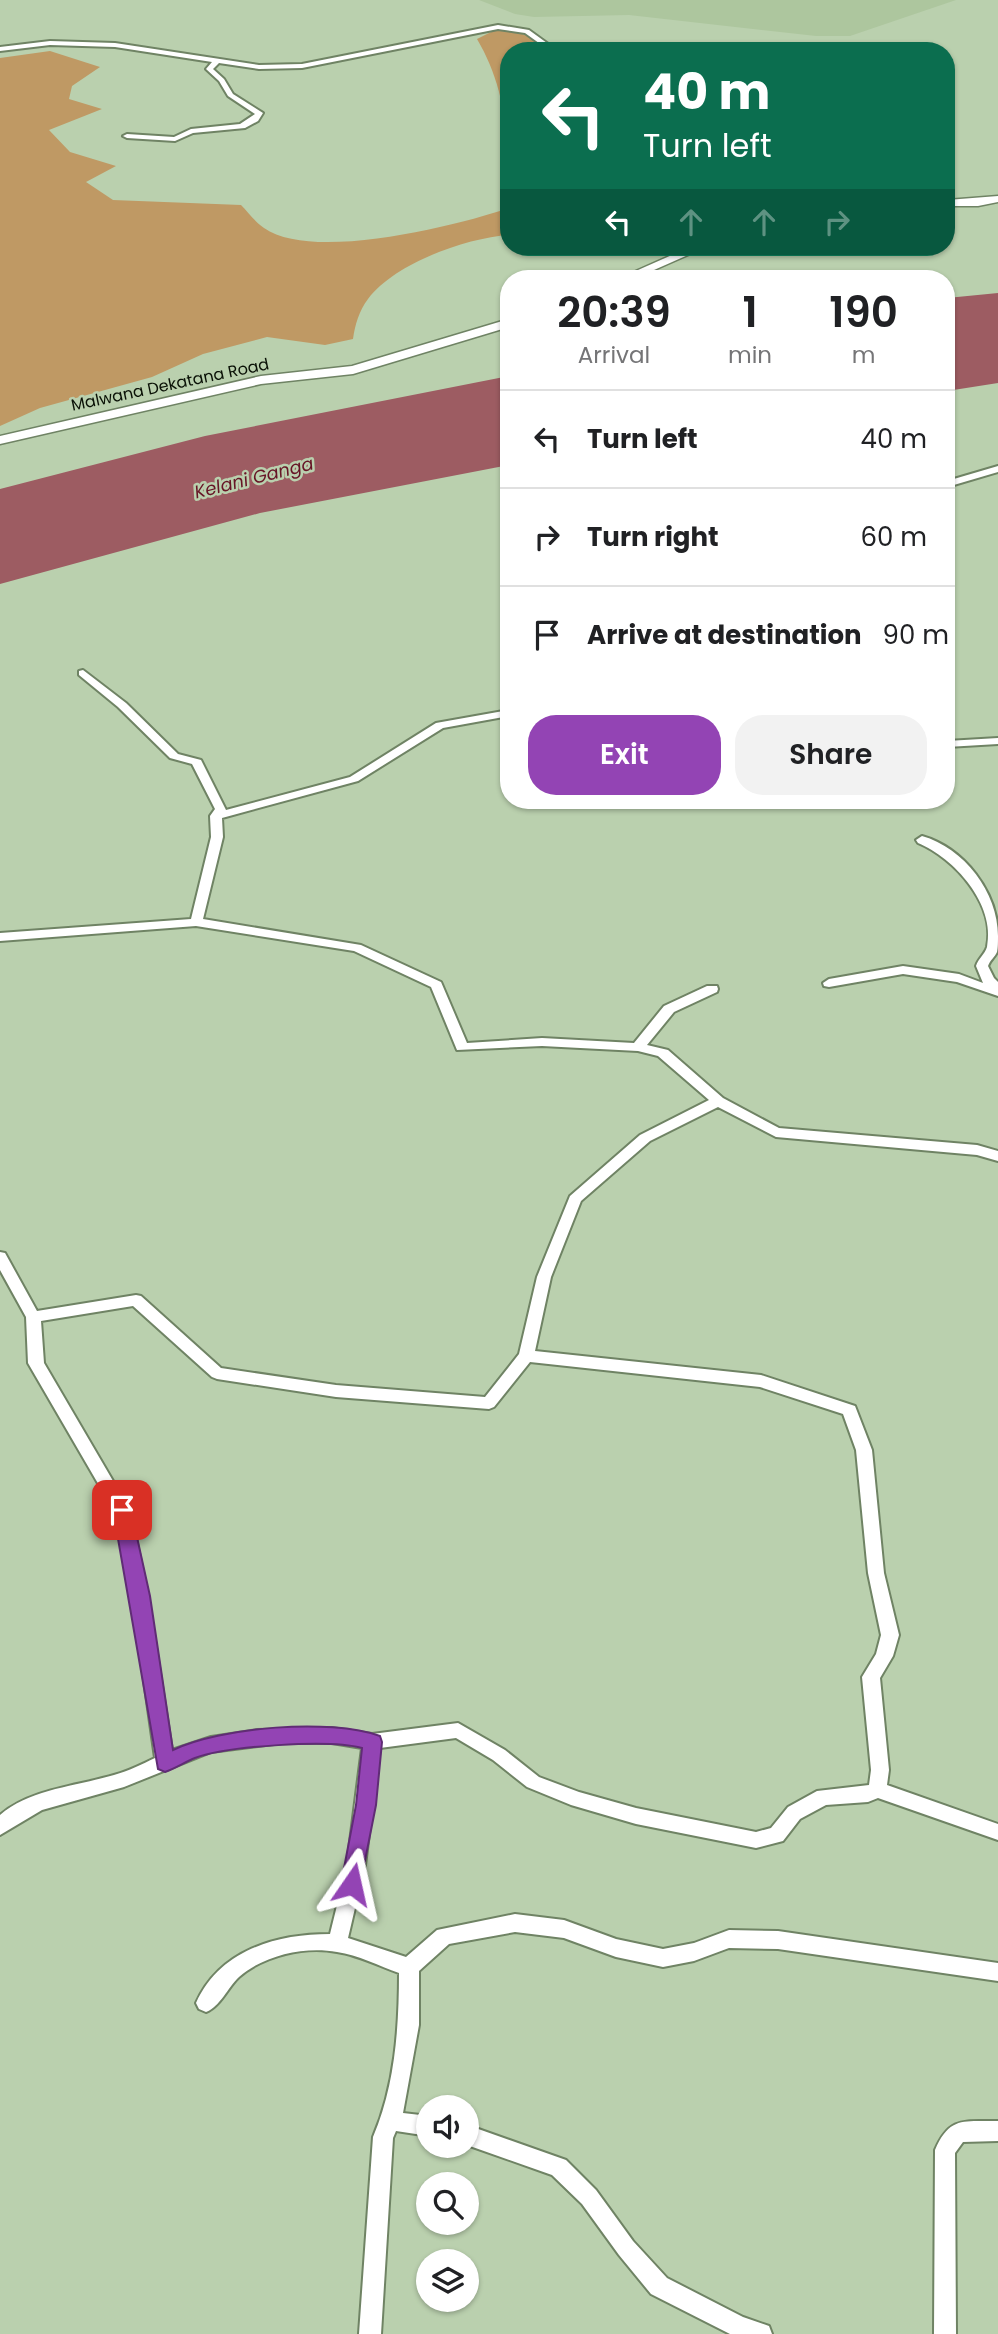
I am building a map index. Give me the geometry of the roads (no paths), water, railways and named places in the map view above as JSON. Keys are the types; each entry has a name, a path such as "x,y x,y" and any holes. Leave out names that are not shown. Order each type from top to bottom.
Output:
{"main road":[{"path":"955,203 972,204 998,199"},
{"path":"645,270 679,256"},
{"name":"Malwana Dekatana Road","path":"0,440 261,380 353,370 451,343 500,326"}],"street":[{"path":"0,49 50,43 115,45 259,67 302,66 498,27 527,31 542,42"},
{"path":"127,136 167,140 191,131 242,126 255,119 259,113 230,95 222,80 209,69 218,61"},
{"path":"955,482 998,469"},
{"path":"83,673 122,705 174,756 197,762 221,809 216,816 217,837 195,922"},
{"path":"216,816 354,779 440,725 500,715"},
{"path":"955,744 998,741"},
{"path":"922,840 935,844 973,873 992,917 993,949 982,966 988,980 998,990"},
{"path":"0,937 195,922 358,948 436,985 462,1047 542,1042 638,1047 663,1054 719,1101 776,1132 977,1150 998,1156"},
{"path":"829,983 903,970 959,978 998,990"},
{"path":"638,1047 669,1009 712,989"},
{"path":"33,1317 136,1300 217,1373 336,1391 489,1404 526,1356 544,1277 575,1199 645,1138 719,1101"},
{"path":"0,1257 33,1317 36,1363 122,1510 140,1596 165,1763"},
{"path":"526,1356 761,1381 849,1410 864,1450 876,1573 890,1635 884,1656 871,1677 880,1770 878,1790"},
{"path":"0,1827 6,1819 44,1802 144,1775 194,1749 278,1736 345,1735 372,1742 458,1730 499,1755 533,1782 577,1799 636,1816 756,1840 777,1835 794,1814 823,1797 878,1790 998,1832"},
{"path":"337,1943 356,1865 372,1742"},
{"path":"409,1966 444,1936 514,1923 564,1929 616,1948 663,1958 694,1952 729,1939 778,1940 998,1972"},
{"path":"206,2003 231,1969 253,1955 288,1944 337,1943 409,1966"},
{"path":"370,2334 383,2137 391,2121 405,2060 411,1996 409,1966"},
{"path":"391,2121 416,2124"},
{"path":"945,2334 945,2150 958,2132 998,2131"},
{"path":"479,2138 559,2167 589,2197 626,2248 659,2286 739,2327 761,2334"}],"water":[{"path":"998,293 998,383 955,390 955,297"},
{"name":"Kelani Ganga","path":"500,378 500,467 260,513 0,584 0,489 205,436"}]}
